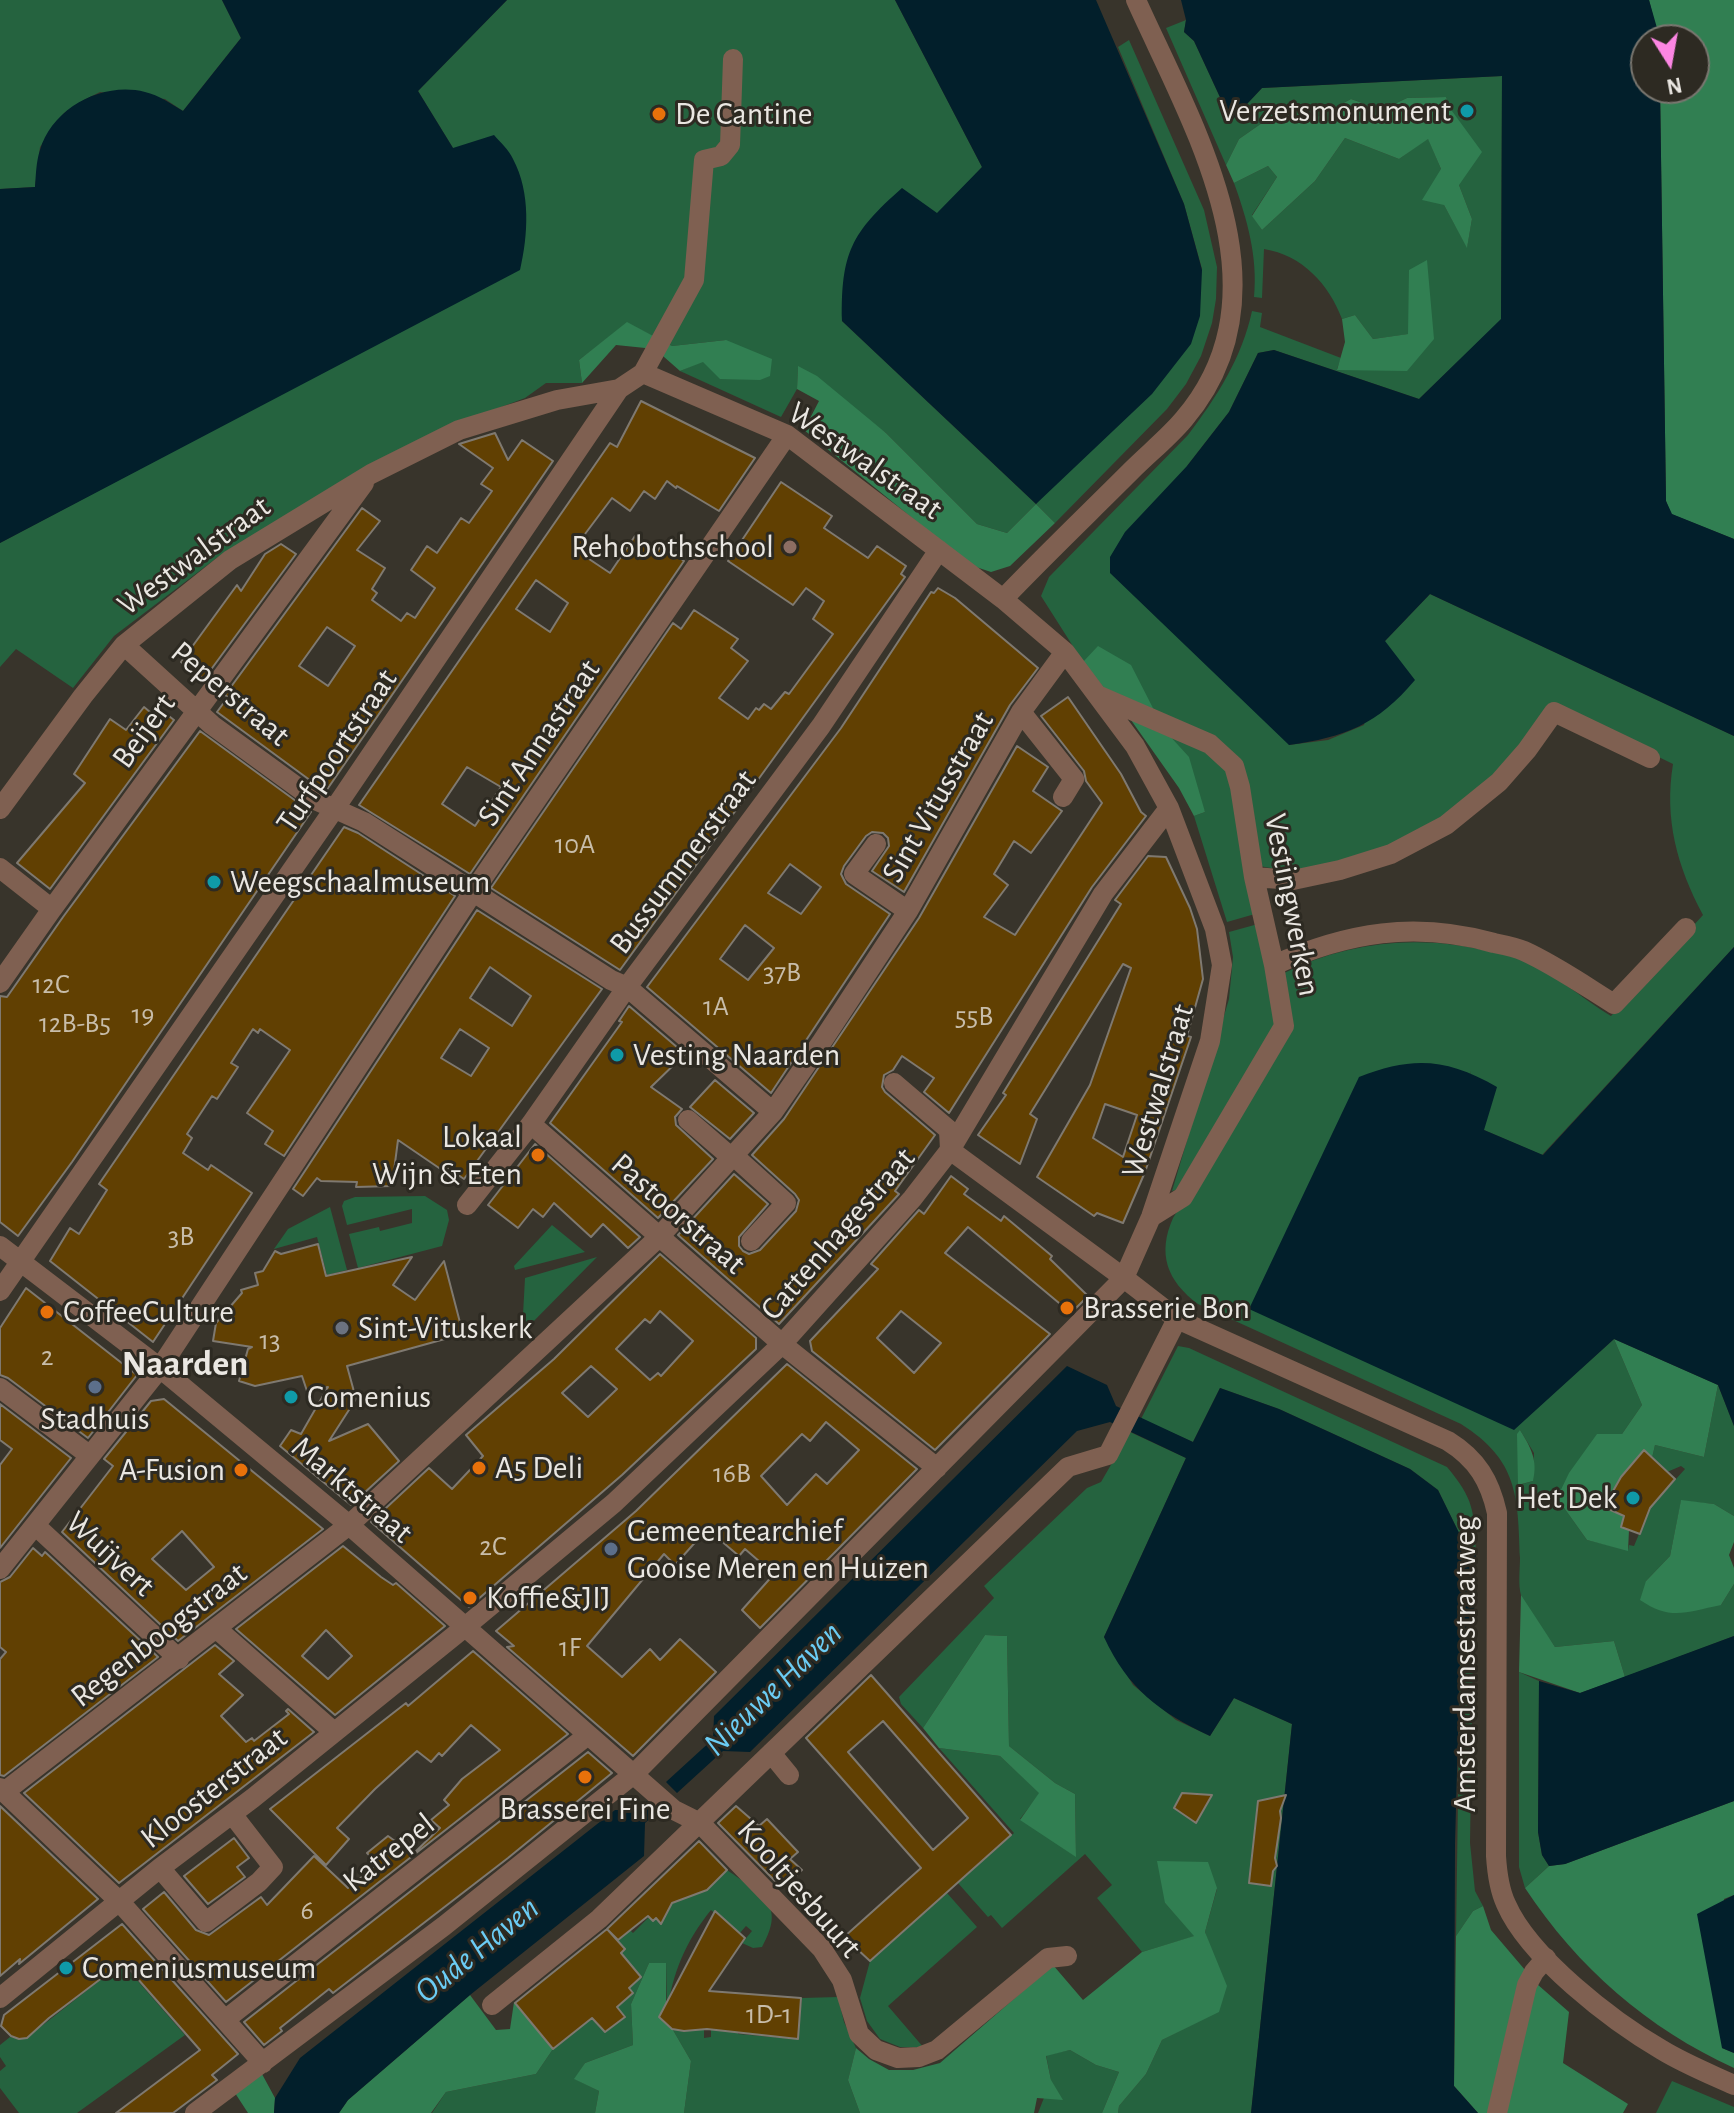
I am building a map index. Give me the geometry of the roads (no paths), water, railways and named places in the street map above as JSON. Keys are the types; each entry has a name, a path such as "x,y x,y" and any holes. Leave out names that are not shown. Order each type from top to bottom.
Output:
{"street":[{"path":"1003,599 1185,418 1215,371 1226,339 1233,302 1233,252 1224,208 1206,158 1136,0"},
{"path":"643,373 694,280 704,160 721,156 730,145 733,59"},
{"name":"Westwalstraat","path":"0,809 124,645 230,560 371,474 459,430 557,400 619,389 643,373 787,435 1003,599 1065,652 1135,746 1169,808 1215,929 1222,965 1210,1041 1151,1217 1124,1278"},
{"name":"Turfpoortstraat","path":"0,1291 335,808 619,389"},
{"name":"Sint Annastraat","path":"0,1569 160,1368 473,892 787,435"},
{"name":"Beijert","path":"0,983 371,474"},
{"name":"Bussummerstraat","path":"467,1205 531,1124 627,987 821,726 939,550"},
{"name":"Peperstraat","path":"124,645 212,725 315,800 364,822 611,980 627,987 773,1112"},
{"name":"Sint Vitusstraat","path":"349,1525 658,1238 773,1112 908,911 1021,712 1065,652"},
{"name":"Vestingwerken","path":"1095,694 1210,744 1234,766 1284,1026 1183,1197 1151,1217"},
{"name":"Sint Vitusstraat","path":"1021,712 1074,779 1063,797"},
{"path":"1254,877 1293,880 1340,870 1391,854 1446,825 1499,782 1554,712 1650,758"},
{"name":"Cattenhagestraat","path":"465,1627 614,1503 782,1344 912,1199 950,1150 1103,894 1169,808"},
{"name":"Sint Vitusstraat","path":"876,844 854,874 908,911"},
{"path":"5,879 52,909"},
{"path":"1274,965 1308,950 1353,937 1408,929 1467,935 1524,951 1614,1004 1686,928"},
{"path":"894,1083 949,1130 950,1150"},
{"path":"688,1120 786,1203 751,1241"},
{"name":"Pastoorstraat","path":"531,1124 782,1344 937,1468"},
{"name":"Amsterdamsestraatweg","path":"950,1150 1177,1319 1448,1441 1472,1458 1493,1495 1498,1534 1497,1872 1511,1915 1546,1958 1580,1990 1645,2040 1734,2085"},
{"name":"Marktstraat","path":"0,1246 160,1368 349,1525 662,1797"},
{"path":"195,2113 444,1926 635,1773 1124,1278"},
{"name":"Kooltjesbuurt","path":"492,2005 599,1919 1068,1467 1108,1455 1177,1319"},
{"path":"0,1388 89,1455"},
{"name":"Regenboogstraat","path":"2,1790 179,1659 349,1525"},
{"name":"Wuijvert","path":"36,1526 179,1659"},
{"name":"Kloosterstraat","path":"0,1998 465,1627"},
{"path":"217,1629 334,1732"},
{"name":"Katrepel","path":"226,2019 588,1735"},
{"path":"771,1753 789,1775"},
{"path":"2,1790 119,1901 263,2063"},
{"name":"Kooltjesbuurt","path":"662,1797 674,1810 700,1823 822,1949 842,1980 859,2034 876,2050 898,2058 919,2057 937,2050 1048,1958 1067,1956"},
{"path":"160,1868 206,1922 259,1882 273,1867 232,1814"},
{"path":"1497,2113 1527,1985 1546,1958"}],"water":[{"path":"222,0 507,0 418,91 453,148 494,135 511,156 519,172 525,200 525,243 520,270 0,543 0,189 35,187 38,159 46,135 67,110 96,94 129,90 145,92 183,111 241,38"},
{"path":"895,0 1096,0 1184,204 1202,270 1200,316 1191,344 1152,394 1036,504 842,321 847,261 852,246 871,218 902,188 937,213 982,167"},
{"path":"1181,0 1649,0 1656,24 1630,24 1630,104 1660,104 1666,501 1672,514 1734,539 1734,736 1430,594 1385,641 1415,680 1401,695 1359,726 1327,738 1289,745 1110,573 1110,557 1125,532 1187,466 1229,412 1258,353 1274,350 1419,399 1501,319 1502,76 1262,88 1231,121 1194,41 1184,32 1186,20"},
{"path":"1734,947 1734,1426 1718,1385 1614,1339 1514,1430 1249,1309 1359,1077 1396,1066 1429,1063 1479,1077 1497,1087 1484,1130 1543,1155"},
{"name":"Nieuwe Haven","path":"1067,1366 1107,1385 1116,1406 1193,1442 1220,1388 1279,1409 1410,1469 1438,1490 1463,1541 1476,1552 1473,1645 1468,1646 1460,1663 1455,1843 1454,2086 1478,2113 1251,2113 1292,1724 1234,1698 1210,1736 1160,1708 1135,1685 1113,1655 1104,1637 1186,1458 1110,1422 1077,1431 750,1752 723,1751 677,1793 666,1782 713,1739 714,1716"},
{"path":"1734,1636 1734,1801 1565,1864 1549,1866 1542,1855 1538,1832 1539,1681 1580,1693"},
{"name":"Oude Haven","path":"647,1801 657,1812 645,1823 644,1856 470,1995 348,2100 339,2113 274,2113 275,2098 300,2058 615,1810 636,1810"},
{"path":"1734,1895 1734,2053 1722,2048 1697,1914"}],"place":[{"name":"Verzetsmonument","path":"1467,111"},
{"name":"De Cantine","path":"659,114"},
{"name":"Rehobothschool","path":"790,547"},
{"name":"Weegschaalmuseum","path":"214,882"},
{"name":"Vesting Naarden","path":"617,1055"},
{"name":"Lokaal Wijn & Eten","path":"538,1155"},
{"name":"Brasserie Bon","path":"1067,1308"},
{"name":"CoffeeCulture","path":"47,1312"},
{"name":"Sint-Vituskerk","path":"342,1328"},
{"name":"Stadhuis","path":"95,1387"},
{"name":"Comenius","path":"291,1397"},
{"name":"A5 Deli","path":"479,1468"},
{"name":"A-Fusion","path":"241,1470"},
{"name":"Het Dek","path":"1633,1498"},
{"name":"Gemeentearchief Gooise Meren en Huizen","path":"611,1549"},
{"name":"Koffie&JIJ","path":"470,1598"},
{"name":"Brasserei Fine","path":"585,1777"},
{"name":"Comeniusmuseum","path":"66,1968"}],"district":[{"name":"Naarden","path":"185,1364"}]}
